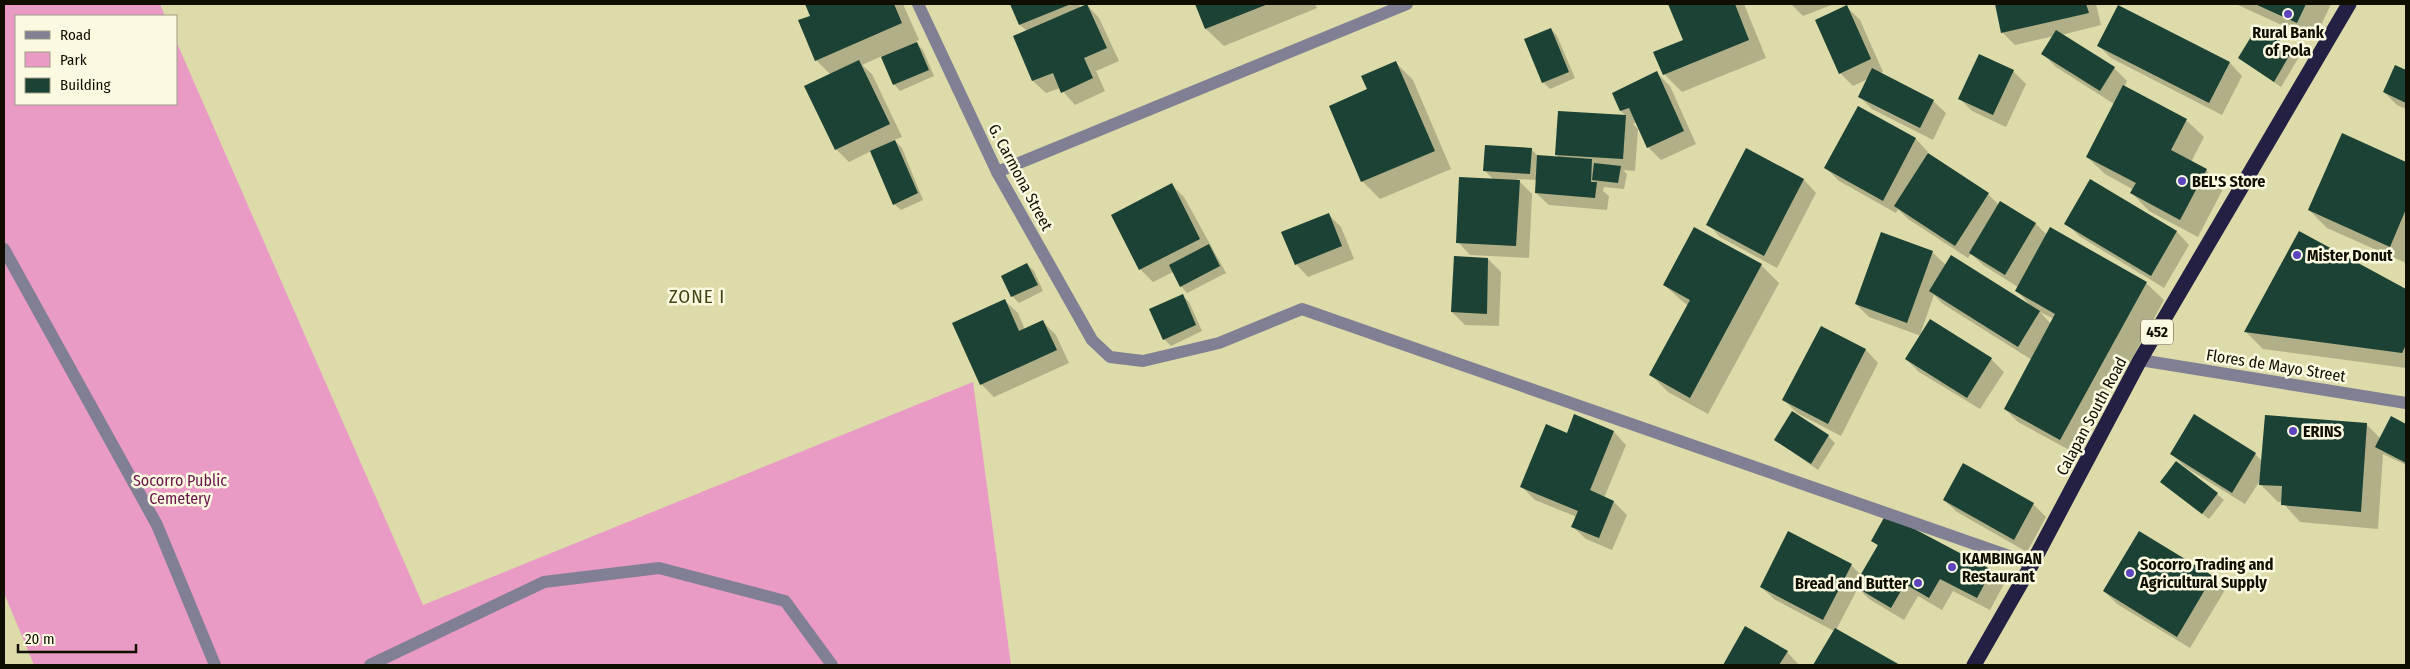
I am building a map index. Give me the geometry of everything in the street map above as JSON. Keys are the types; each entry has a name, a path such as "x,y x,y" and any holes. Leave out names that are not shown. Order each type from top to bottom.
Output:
{"highway":[{"name":"Calapan South Road","path":"1974,665 2032,564 2140,360 2349,4"}],"street":[{"name":"G. Carmona Street","path":"918,4 997,172 1092,340 1110,357 1143,361 1219,343 1302,309 2032,564"},
{"path":"997,172 1408,4"},
{"path":"4,249 157,525 215,665"},
{"name":"Flores de Mayo Street","path":"2140,360 2406,403"},
{"path":"370,665 544,582 659,568 785,601 832,665"}],"green space":[{"name":"Socorro Public Cemetery","path":"4,4 160,4 165,15 15,15 15,105 178,105 178,46 423,605 973,382 1011,665 34,665 4,593"}],"building":[{"path":"805,4 894,4 902,23 815,61 798,20 810,16"},
{"path":"1010,4 1071,4 1019,25"},
{"path":"1087,4 1107,48 1084,58 1093,78 1061,93 1053,73 1032,81 1013,36"},
{"path":"1195,4 1268,4 1205,29"},
{"path":"1668,4 1735,4 1749,40 1663,75 1653,52 1683,40"},
{"path":"1995,4 2086,4 2089,13 2001,33"},
{"name":"Rural Bank of Pola","path":"2255,4 2306,4 2297,23"},
{"path":"1847,5 1871,59 1839,74 1815,20"},
{"path":"2118,5 2230,62 2209,103 2097,46"},
{"path":"2257,27 2293,49 2274,82 2238,58"},
{"path":"1551,28 1569,72 1542,83 1524,39"},
{"path":"2056,30 2115,67 2100,91 2041,54"},
{"path":"917,42 929,70 893,85 881,57"},
{"path":"1979,54 2014,70 1993,115 1958,99"},
{"path":"859,60 890,124 835,150 804,86"},
{"path":"1396,61 1435,151 1361,182 1329,106 1367,89 1361,76"},
{"path":"2395,65 2406,70 2406,103 2383,92"},
{"path":"1872,68 1934,100 1920,128 1858,97"},
{"path":"1657,71 1684,131 1647,148 1629,108 1620,111 1612,93"},
{"path":"2123,85 2187,119 2171,150 2207,169 2180,220 2130,193 2136,183 2086,157"},
{"path":"1858,106 1916,138 1883,201 1824,168"},
{"path":"1558,111 1626,115 1623,159 1555,155"},
{"path":"2342,133 2406,162 2406,209 2390,247 2308,210"},
{"path":"895,140 918,193 893,205 870,151"},
{"path":"1485,145 1532,148 1530,174 1483,171"},
{"path":"1746,148 1804,179 1764,256 1706,225"},
{"path":"1928,153 1989,193 1955,246 1894,206"},
{"path":"1537,155 1592,159 1591,182 1597,182 1595,198 1535,193"},
{"path":"1594,163 1621,166 1618,183 1592,180"},
{"path":"1459,177 1520,180 1516,246 1456,243"},
{"path":"2090,179 2177,231 2151,276 2064,224"},
{"path":"1172,183 1200,239 1139,270 1111,215"},
{"path":"2000,201 2036,223 2005,275 1969,253"},
{"path":"1329,213 1342,246 1295,265 1281,232"},
{"path":"1694,227 1762,264 1690,398 1649,375 1690,300 1663,285"},
{"path":"2050,227 2147,282 2060,440 2004,409 2055,314 2015,291"},
{"path":"2299,231 2406,289 2406,345 2402,353 2244,332"},
{"path":"1881,232 1933,251 1907,323 1855,304"},
{"path":"1209,244 1220,266 1180,287 1169,265"},
{"path":"1951,255 2040,311 2018,347 1929,291"},
{"path":"1454,256 1488,258 1487,314 1451,312"},
{"path":"1027,263 1038,285 1011,297 1001,276"},
{"path":"1183,294 1196,325 1163,340 1149,309"},
{"path":"1005,299 1019,331 1043,320 1057,350 980,385 952,323"},
{"path":"1930,319 1992,358 1967,398 1905,359"},
{"path":"1821,326 1866,349 1828,424 1782,400"},
{"path":"1792,411 1829,435 1811,464 1774,440"},
{"path":"1574,414 1614,431 1590,490 1614,501 1599,538 1571,527 1578,511 1520,487 1546,424 1567,433"},
{"path":"2194,414 2256,453 2232,493 2170,454"},
{"path":"2265,415 2367,423 2361,512 2281,505 2282,486 2259,485"},
{"path":"2391,416 2406,424 2406,463 2375,447"},
{"path":"2176,461 2218,493 2202,514 2160,482"},
{"path":"1963,463 2034,503 2014,540 1943,500"},
{"path":"1886,514 1992,570 1977,598 1940,579 1929,598 1905,584 1891,608 1854,586 1878,545 1871,541"},
{"path":"1788,531 1852,564 1823,620 1760,587"},
{"path":"2139,531 2213,576 2177,637 2103,591"},
{"path":"1745,626 1788,651 1779,665 1723,665"},
{"path":"1835,628 1900,665 1813,665"}],"place":[{"name":"Rural Bank of Pola","path":"2288,14"},
{"name":"BEL'S Store","path":"2182,181"},
{"name":"Mister Donut","path":"2297,255"},
{"name":"ERINS","path":"2293,431"},
{"name":"KAMBINGAN Restaurant","path":"1952,567"},
{"name":"Socorro Trading and Agricultural Supply","path":"2130,573"},
{"name":"Bread and Butter","path":"1918,583"}],"district":[{"name":"ZONE I","path":"697,296"}]}
